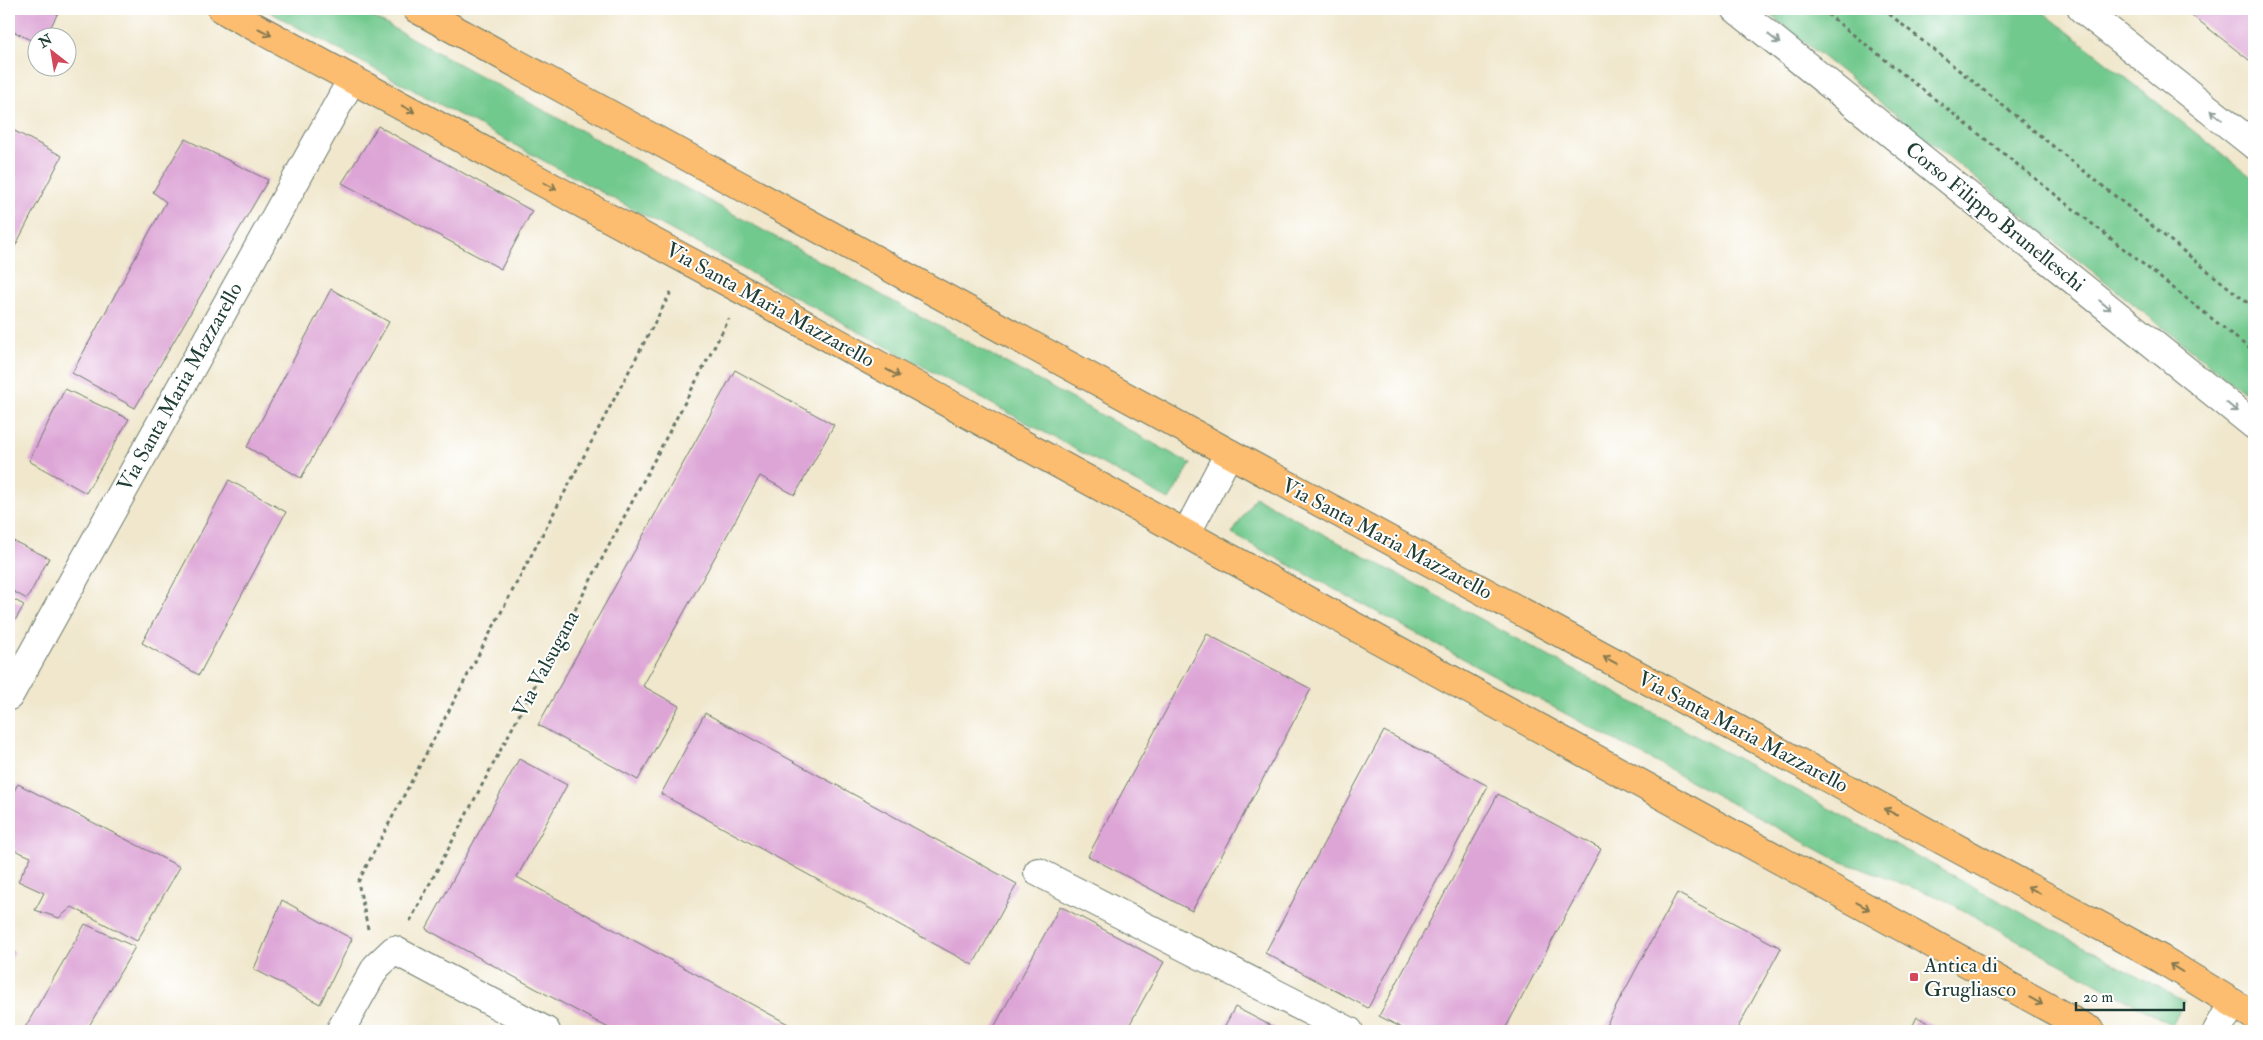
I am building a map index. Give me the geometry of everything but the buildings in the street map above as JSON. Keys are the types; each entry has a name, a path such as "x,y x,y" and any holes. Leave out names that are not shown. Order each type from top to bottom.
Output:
{"main road":[{"name":"Via Santa Maria Mazzarello","path":"222,9 744,291 1186,534 2062,1024 2091,1031"},
{"name":"Via Santa Maria Mazzarello","path":"417,9 1229,453 2152,954 2244,1010"}],"street":[{"name":"Corso Filippo Brunelleschi","path":"1736,9 2254,425"},
{"path":"2082,9 2254,145"},
{"name":"Via Santa Maria Mazzarello","path":"9,696 352,79"},
{"path":"1186,534 1229,453"},
{"path":"1038,872 1349,1031"},
{"path":"340,1031 385,958 546,1031"},
{"path":"2217,1031 2244,1010"}],"path":[{"path":"1821,9 2254,352"},
{"path":"1883,9 2254,308"},
{"path":"385,958 358,882 687,260"},
{"name":"Via Valsugana","path":"385,958 744,291"}],"green space":[{"path":"264,9 358,9 1191,464 1169,500"},
{"path":"1763,9 2039,9 2254,179 2254,400"},
{"path":"1255,497 2184,1001 2172,1025 1941,898 1837,860 1232,534"}],"place":[{"name":"Antica di Grugliasco","path":"1914,977"}]}
